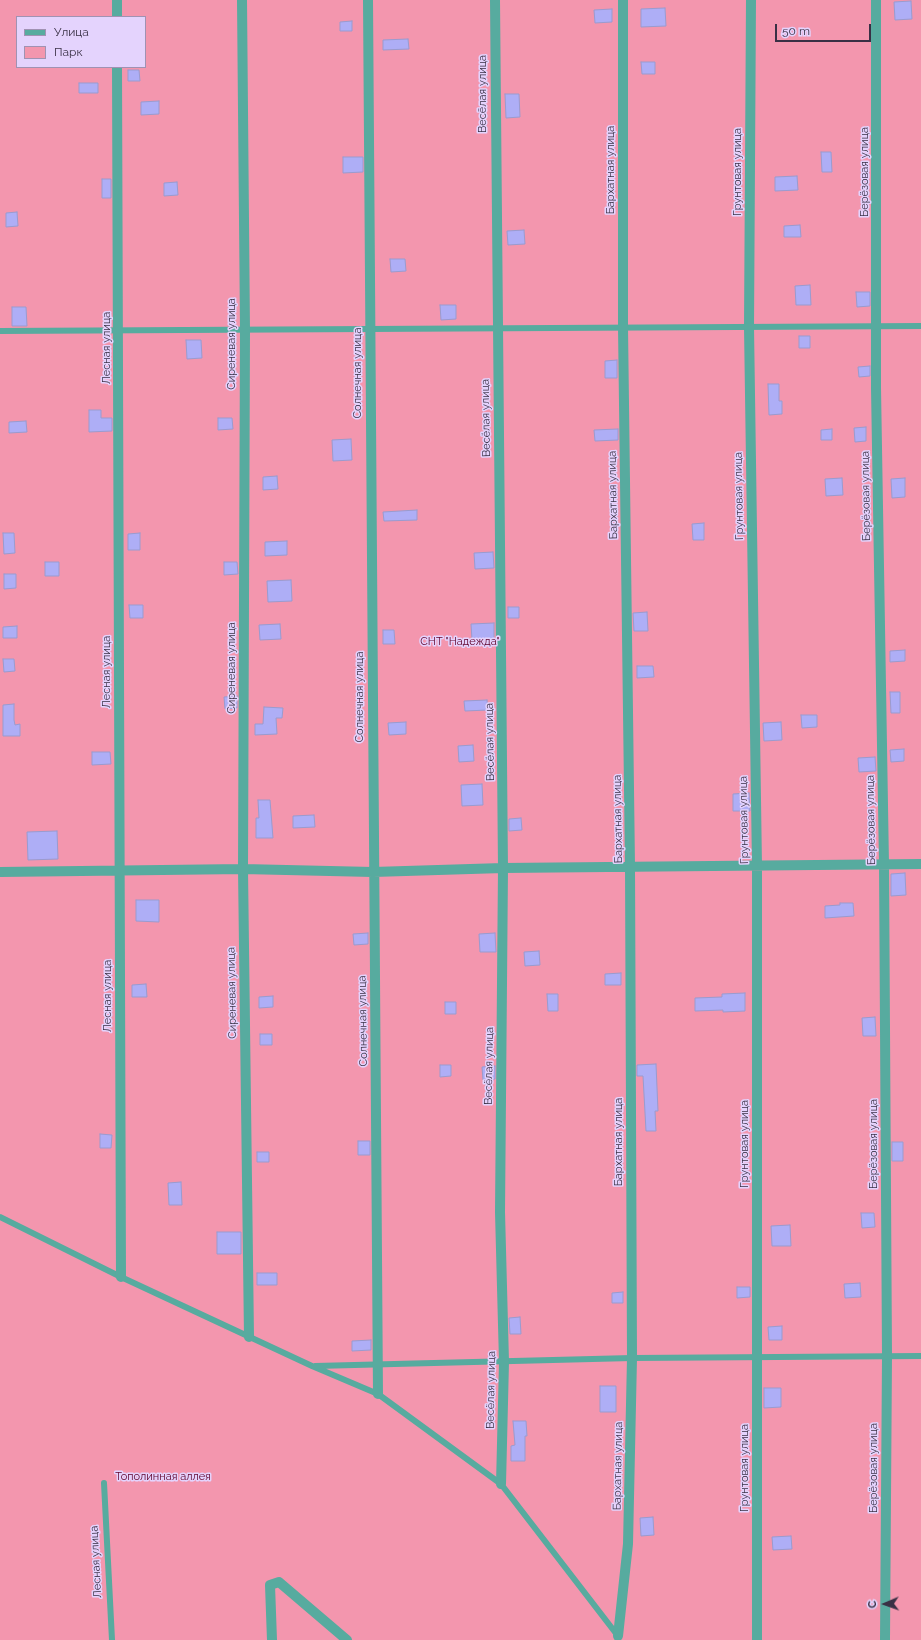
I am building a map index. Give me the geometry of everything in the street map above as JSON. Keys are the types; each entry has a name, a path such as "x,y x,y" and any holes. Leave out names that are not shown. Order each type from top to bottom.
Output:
{"street":[{"path":"117,0 117,16"},
{"name":"Сиреневая улица","path":"242,0 244,330 243,869 249,1337"},
{"name":"Солнечная улица","path":"368,0 373,872 379,1364 378,1394"},
{"name":"Весёлая улица","path":"495,0 503,868 500,1212 504,1362 501,1484"},
{"name":"Бархатная улица","path":"618,1636 628,1544 632,1358 630,866 623,327 623,0"},
{"name":"Грунтовая улица","path":"751,0 749,327 757,866 757,1640"},
{"name":"Берёзовая улица","path":"876,0 876,388 884,864 887,1356 885,1640"},
{"name":"Лесная улица","path":"117,68 122,1277"},
{"path":"0,872 243,869 373,872 630,866 921,864"},
{"path":"272,1640 270,1585 279,1582 347,1640"}],"lane":[{"path":"0,331 119,329 244,330 921,326"},
{"path":"0,1217 249,1337 378,1394 501,1484 618,1636"},
{"path":"312,1366 632,1358 921,1356"},
{"name":"Лесная улица","path":"104,1483 112,1640"}],"green space":[{"name":"СНТ \"Надежда\"","path":"0,0 921,0 921,1640 0,1640"}],"building":[{"path":"911,1 912,19 895,20 894,2"},
{"path":"665,8 666,26 641,27 641,9"},
{"path":"612,9 612,22 595,23 594,10"},
{"path":"352,21 352,31 340,31 340,22"},
{"path":"408,39 409,49 383,50 383,40"},
{"path":"641,62 655,62 655,74 642,74"},
{"path":"128,70 139,70 140,81 128,81"},
{"path":"79,83 98,83 98,93 79,93"},
{"path":"505,94 519,94 520,117 506,118"},
{"path":"159,101 159,114 141,115 141,102"},
{"path":"821,152 831,152 832,172 822,172"},
{"path":"343,157 363,157 363,172 343,173"},
{"path":"797,176 798,190 775,191 775,177"},
{"path":"102,179 111,179 111,198 102,198"},
{"path":"177,182 178,195 164,196 164,183"},
{"path":"17,212 18,226 6,227 6,213"},
{"path":"800,225 801,237 784,237 784,226"},
{"path":"524,230 525,244 508,245 507,231"},
{"path":"390,259 405,259 406,271 391,272"},
{"path":"810,285 811,305 796,305 795,286"},
{"path":"856,292 870,292 870,306 857,307"},
{"path":"440,305 456,305 456,319 441,320"},
{"path":"12,307 26,307 27,326 12,326"},
{"path":"799,336 810,336 810,348 799,348"},
{"path":"186,340 201,340 202,358 187,359"},
{"path":"617,360 617,378 605,378 605,361"},
{"path":"870,366 870,376 859,377 858,367"},
{"path":"768,384 779,384 779,401 782,401 782,414 769,415"},
{"path":"89,410 101,410 101,418 112,418 112,431 89,432"},
{"path":"218,418 232,418 233,429 218,430"},
{"path":"26,421 27,432 9,433 9,422"},
{"path":"866,427 866,441 855,442 854,428"},
{"path":"618,429 618,440 595,441 594,430"},
{"path":"832,429 832,440 821,440 821,430"},
{"path":"351,439 352,460 333,461 332,440"},
{"path":"277,476 278,489 263,490 263,477"},
{"path":"842,478 843,495 826,496 825,479"},
{"path":"905,478 905,497 892,498 891,479"},
{"path":"417,510 417,520 384,521 383,512"},
{"path":"704,523 704,540 693,540 692,524"},
{"path":"3,533 14,533 15,553 4,554"},
{"path":"140,533 140,550 128,550 128,534"},
{"path":"287,541 287,555 265,556 265,542"},
{"path":"493,552 494,568 475,569 474,553"},
{"path":"45,562 59,562 59,576 45,576"},
{"path":"224,562 237,562 238,574 224,575"},
{"path":"4,574 16,574 16,588 4,589"},
{"path":"291,580 292,601 268,602 267,581"},
{"path":"129,605 143,605 143,618 130,618"},
{"path":"508,607 519,607 519,618 508,618"},
{"path":"647,612 648,631 634,631 633,613"},
{"path":"494,623 494,639 472,640 471,624"},
{"path":"280,624 281,639 260,640 259,625"},
{"path":"17,626 17,638 3,638 3,627"},
{"path":"383,630 394,630 395,644 383,644"},
{"path":"905,650 905,661 890,662 890,651"},
{"path":"3,659 14,659 15,671 4,672"},
{"path":"637,666 653,666 654,677 637,678"},
{"path":"890,692 900,692 900,713 891,713"},
{"path":"237,696 237,708 225,709 224,697"},
{"path":"487,700 488,710 465,711 464,701"},
{"path":"14,704 14,720 15,725 20,724 20,736 3,736 3,705"},
{"path":"264,707 283,708 282,718 276,718 277,734 255,735 255,724 263,724"},
{"path":"801,715 817,715 817,727 802,728"},
{"path":"406,722 406,734 389,735 388,723"},
{"path":"781,722 782,740 764,741 763,723"},
{"path":"473,745 474,761 459,762 458,746"},
{"path":"904,749 904,761 891,762 890,750"},
{"path":"92,752 110,752 111,764 92,765"},
{"path":"875,757 876,771 859,772 858,758"},
{"path":"482,784 483,805 462,806 461,785"},
{"path":"749,793 750,811 733,811 733,794"},
{"path":"258,800 270,800 273,838 256,838 256,818 259,818"},
{"path":"314,815 315,827 293,828 293,816"},
{"path":"521,818 522,830 509,831 509,819"},
{"path":"57,831 58,859 28,860 27,832"},
{"path":"905,873 906,895 891,896 891,874"},
{"path":"136,900 159,900 159,922 136,921"},
{"path":"840,903 853,903 854,916 825,918 825,906 840,905"},
{"path":"368,933 368,944 354,945 353,934"},
{"path":"495,933 496,952 480,952 479,934"},
{"path":"539,951 540,965 525,966 524,952"},
{"path":"621,973 621,985 605,985 605,974"},
{"path":"146,984 147,997 132,997 132,985"},
{"path":"745,993 745,1011 695,1011 695,998 722,997 722,994"},
{"path":"547,994 558,994 558,1011 548,1011"},
{"path":"273,996 273,1007 259,1008 259,997"},
{"path":"445,1002 456,1002 456,1014 445,1014"},
{"path":"875,1017 876,1036 863,1036 862,1018"},
{"path":"260,1034 272,1034 272,1045 260,1045"},
{"path":"656,1064 658,1111 655,1111 656,1131 646,1131 643,1076 637,1076 637,1065"},
{"path":"440,1065 451,1065 451,1076 440,1077"},
{"path":"495,1066 495,1079 483,1080 482,1067"},
{"path":"100,1134 112,1135 111,1148 100,1148"},
{"path":"358,1141 370,1141 370,1155 358,1155"},
{"path":"892,1142 903,1142 903,1161 892,1161"},
{"path":"257,1152 269,1152 269,1162 257,1162"},
{"path":"181,1182 182,1205 169,1205 168,1183"},
{"path":"861,1213 874,1213 875,1227 862,1228"},
{"path":"790,1225 791,1246 772,1246 771,1226"},
{"path":"217,1232 241,1232 241,1254 217,1254"},
{"path":"257,1273 277,1273 277,1285 257,1285"},
{"path":"860,1283 861,1297 845,1298 844,1284"},
{"path":"737,1287 750,1287 750,1297 737,1298"},
{"path":"623,1292 623,1303 612,1303 612,1293"},
{"path":"520,1317 521,1334 510,1334 509,1318"},
{"path":"782,1326 782,1340 769,1340 768,1327"},
{"path":"371,1340 371,1350 352,1351 352,1341"},
{"path":"600,1386 616,1386 616,1412 600,1412"},
{"path":"764,1388 781,1388 781,1407 764,1408"},
{"path":"513,1421 526,1421 527,1436 525,1436 525,1461 511,1461 511,1446 515,1445"},
{"path":"653,1517 654,1535 641,1536 640,1518"},
{"path":"791,1536 792,1549 773,1550 772,1537"}],"park label":[{"name":"Тополинная аллея","path":"163,1477"}]}
